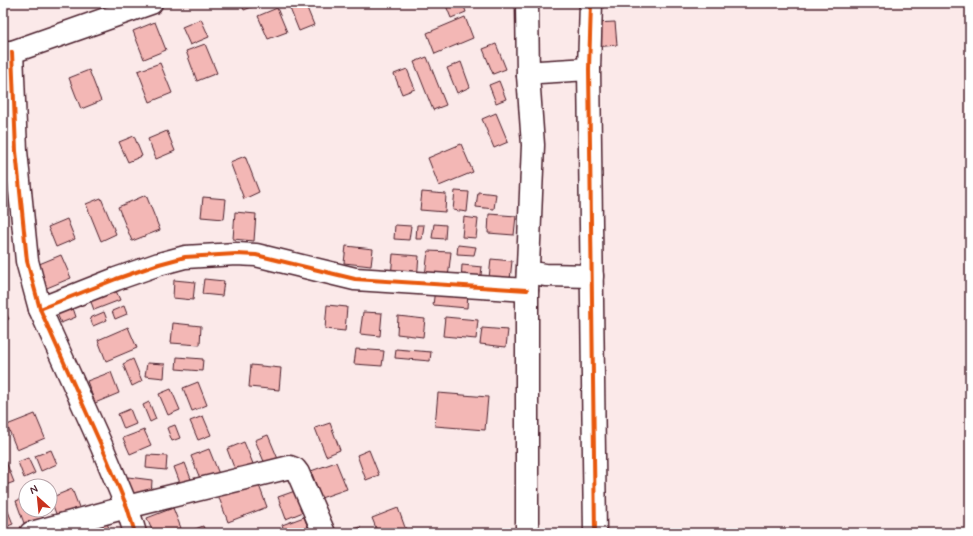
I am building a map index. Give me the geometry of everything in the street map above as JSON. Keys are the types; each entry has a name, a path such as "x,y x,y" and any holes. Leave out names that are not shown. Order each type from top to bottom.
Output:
{"street":[{"path":"135,533 127,507 102,447 40,309 26,261 7,52 151,3"},
{"path":"526,3 534,74 533,279 526,533"},
{"path":"591,3 586,69 588,276 595,533"},
{"path":"534,74 586,69"},
{"path":"40,309 116,279 159,264 185,257 236,254 256,255 355,279 533,279 588,276"},
{"path":"31,533 127,507 290,467 295,469 298,473 324,533"}],"building":[{"path":"241,3 262,3 244,10"},
{"path":"298,3 305,3 314,25 299,31 289,6"},
{"path":"445,3 463,3 466,12 451,18"},
{"path":"277,8 287,32 268,39 258,16"},
{"path":"465,17 473,38 435,54 427,33"},
{"path":"201,19 209,37 190,45 182,27"},
{"path":"155,22 166,50 144,59 133,31"},
{"path":"615,22 617,45 595,47 594,23"},
{"path":"205,44 217,73 197,81 186,51"},
{"path":"496,44 506,69 493,74 483,49"},
{"path":"427,57 446,105 433,110 414,62"},
{"path":"461,62 470,87 457,93 447,68"},
{"path":"160,63 172,93 150,102 138,71"},
{"path":"407,69 415,89 402,94 394,74"},
{"path":"89,70 101,101 81,109 69,78"},
{"path":"499,81 506,99 496,103 489,85"},
{"path":"496,113 508,142 494,148 482,119"},
{"path":"167,131 175,151 156,159 148,139"},
{"path":"134,136 142,156 128,162 119,142"},
{"path":"461,144 473,172 439,186 428,158"},
{"path":"245,156 259,192 244,199 230,162"},
{"path":"455,191 469,192 467,212 453,210"},
{"path":"422,192 446,194 445,212 420,210"},
{"path":"478,192 496,194 494,209 476,207"},
{"path":"146,195 160,230 132,241 118,207"},
{"path":"203,197 226,199 224,219 201,217"},
{"path":"101,198 116,234 101,241 86,204"},
{"path":"235,212 256,214 254,241 233,239"},
{"path":"489,214 516,216 514,235 488,233"},
{"path":"464,217 478,219 476,238 462,237"},
{"path":"67,219 75,239 56,247 48,227"},
{"path":"434,224 446,225 445,239 432,238"},
{"path":"395,225 411,226 409,240 394,239"},
{"path":"417,225 424,225 422,239 416,239"},
{"path":"458,245 476,247 474,255 457,254"},
{"path":"346,246 373,249 371,266 344,263"},
{"path":"428,251 451,252 448,278 425,276"},
{"path":"393,254 419,256 417,279 391,277"},
{"path":"61,255 71,278 42,290 32,267"},
{"path":"491,259 512,261 510,280 489,278"},
{"path":"462,265 482,267 480,282 461,280"},
{"path":"204,279 224,281 222,296 202,294"},
{"path":"174,280 195,282 193,300 173,298"},
{"path":"113,284 120,300 94,310 88,294"},
{"path":"435,289 468,292 467,308 433,305"},
{"path":"71,302 76,317 61,323 55,309"},
{"path":"327,305 347,307 345,331 325,329"},
{"path":"124,306 127,314 115,319 112,311"},
{"path":"3,307 9,319 3,321"},
{"path":"104,312 107,320 93,326 90,318"},
{"path":"363,312 382,313 380,336 360,334"},
{"path":"398,316 425,319 423,337 397,334"},
{"path":"445,317 478,320 476,339 443,336"},
{"path":"173,323 201,326 200,345 171,343"},
{"path":"128,327 137,348 106,361 98,340"},
{"path":"482,328 508,330 506,347 480,344"},
{"path":"356,349 384,351 382,366 354,364"},
{"path":"396,349 431,352 430,361 395,358"},
{"path":"177,357 203,359 202,371 176,369"},
{"path":"133,359 142,381 132,386 123,364"},
{"path":"147,363 165,364 164,378 145,376"},
{"path":"251,365 281,368 279,390 249,387"},
{"path":"111,372 119,393 95,403 87,381"},
{"path":"198,382 207,405 192,411 183,388"},
{"path":"171,389 180,410 168,415 159,394"},
{"path":"438,393 488,397 485,430 435,426"},
{"path":"149,402 156,419 150,422 143,405"},
{"path":"130,409 136,424 124,429 118,414"},
{"path":"35,414 45,438 17,450 7,425"},
{"path":"203,416 211,435 198,440 190,421"},
{"path":"330,423 340,450 326,456 315,428"},
{"path":"175,425 180,438 172,441 167,428"},
{"path":"144,430 151,445 130,454 123,438"},
{"path":"268,435 278,459 265,464 255,440"},
{"path":"244,442 256,471 238,478 227,449"},
{"path":"209,449 219,474 201,481 191,456"},
{"path":"51,450 57,464 41,471 35,456"},
{"path":"369,450 379,475 366,480 357,455"},
{"path":"147,455 167,456 166,470 146,468"},
{"path":"4,457 14,482 3,486 3,458"},
{"path":"28,458 35,473 24,478 18,462"},
{"path":"336,462 347,489 321,498 311,471"},
{"path":"185,463 191,479 180,483 174,467"},
{"path":"128,477 152,480 151,496 126,494"},
{"path":"257,480 267,507 228,522 218,495"},
{"path":"72,489 82,515 60,524 58,518 58,495"},
{"path":"295,491 303,512 286,519 278,497"},
{"path":"6,506 13,524 3,528 3,507"},
{"path":"173,508 181,528 167,533 153,533 147,518"},
{"path":"398,508 407,533 378,533 372,518"},
{"path":"304,517 309,530 301,533 285,533 282,525"},
{"path":"22,518 43,518 25,526"},
{"path":"106,521 111,533 89,533 88,529"},
{"path":"203,526 206,533 185,533"},
{"path":"360,527 362,533 344,533"}],"cycle path":[{"path":"591,3 589,69 595,533"},
{"path":"12,52 16,151 27,261 40,309 102,447 127,507 135,533"},
{"path":"40,309 159,264 185,257 236,254 256,255 355,279 527,290"}]}
